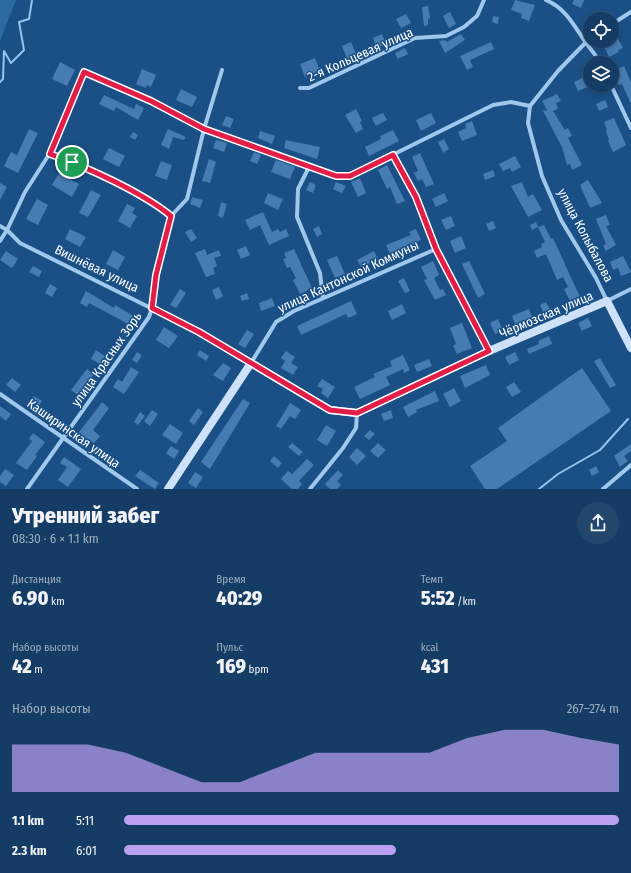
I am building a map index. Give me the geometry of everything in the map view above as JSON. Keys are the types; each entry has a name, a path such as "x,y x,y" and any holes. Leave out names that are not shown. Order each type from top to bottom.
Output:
{"street":[{"name":"2-я Кольцевая улица","path":"300,88 309,88 415,38 446,36 464,27 477,16 484,0"},
{"path":"546,0 569,16 583,39"},
{"path":"619,20 631,12"},
{"path":"0,241 7,230 25,192 50,154 84,72 151,101 204,129 310,165 336,176 350,176 493,105 511,102 530,106 558,71 583,44"},
{"path":"590,48 597,56"},
{"name":"улица Красных Зорь","path":"27,489 149,317 152,308 156,275 171,216 187,199 204,129 222,70"},
{"path":"613,92 631,128"},
{"name":"улица Колыбалова","path":"530,106 528,123 542,176 561,220 607,301 631,348"},
{"path":"50,154 72,162 119,185 159,207 171,216"},
{"path":"393,155 416,197 436,249 489,351"},
{"path":"310,165 298,189 297,217 320,274 323,298"},
{"name":"Вишнёвая улица","path":"0,226 7,230 20,244 199,332 330,410 357,413"},
{"name":"улица Кантонской Коммуны","path":"168,489 251,363 276,322 294,311 436,249"},
{"name":"Чёрмозская улица","path":"357,413 489,351 607,301 631,289"},
{"name":"Каширинская улица","path":"0,394 137,489"},
{"path":"310,489 343,448 356,428 357,413"},
{"path":"603,489 631,465"}],"shaded area":[{"path":"0,0 16,0 0,41"}],"building":[{"path":"515,0 535,5 529,21 521,18 522,14 511,10"},
{"path":"574,0 584,0 581,8 572,4"},
{"path":"428,6 430,18 428,19 428,25 424,26 422,7"},
{"path":"450,12 456,24 449,28 443,16"},
{"path":"406,14 411,23 401,28 396,19"},
{"path":"493,16 499,17 498,24 492,22"},
{"path":"382,34 386,44 377,48 373,38"},
{"path":"461,34 465,40 445,53 439,41 445,40 447,42"},
{"path":"619,41 623,48 618,50 619,52 609,56 605,48 619,48"},
{"path":"351,42 357,56 348,61 342,46"},
{"path":"491,42 494,49 470,60 473,67 467,70 460,56"},
{"path":"405,48 408,54 398,59 395,53"},
{"path":"315,58 320,71 305,77 300,64"},
{"path":"60,62 75,70 67,86 52,79"},
{"path":"624,66 631,82 631,104 622,84 619,85 619,68"},
{"path":"142,69 156,75 151,87 147,85 146,88 136,84"},
{"path":"583,78 583,89 578,91 574,82"},
{"path":"181,89 197,97 192,107 176,100"},
{"path":"557,94 561,101 556,103 558,109 553,111 565,130 568,128 572,136 568,138 582,165 572,170 570,164 567,165 562,147 543,111 547,110 542,101"},
{"path":"104,95 134,109 136,104 144,108 138,120 116,107 114,111 99,104"},
{"path":"605,100 608,107 599,111 596,104"},
{"path":"356,109 362,121 360,122 363,129 356,133 345,115"},
{"path":"383,113 387,120 376,126 372,118"},
{"path":"431,113 436,123 421,131 416,120"},
{"path":"226,116 234,119 230,128 222,125"},
{"path":"614,118 626,145 613,152 608,141 607,130 604,122"},
{"path":"472,121 477,135 462,141 458,132 466,128 465,124"},
{"path":"29,129 38,133 18,173 4,166 11,152 17,155"},
{"path":"168,129 186,137 184,140 173,137 169,149 161,145"},
{"path":"393,130 399,141 369,156 365,147 381,139 380,136"},
{"path":"260,131 275,136 272,144 258,138"},
{"path":"133,132 138,135 135,140 130,137"},
{"path":"444,139 449,149 443,153 438,142"},
{"path":"216,140 227,143 224,152 213,148"},
{"path":"286,140 320,147 317,159 284,148"},
{"path":"109,148 125,156 119,167 103,159"},
{"path":"254,152 261,155 257,164 250,161"},
{"path":"420,153 434,184 426,187 422,179 418,181 414,173 418,171 412,157"},
{"path":"515,156 521,167 512,172 510,168 503,171 499,164"},
{"path":"209,159 216,162 210,183 202,181"},
{"path":"276,160 295,167 290,179 271,172"},
{"path":"161,161 172,165 167,180 155,176"},
{"path":"387,165 405,201 397,204 390,187 387,189 378,170"},
{"path":"493,170 495,176 485,180 483,174"},
{"path":"59,173 79,184 72,197 52,185"},
{"path":"360,178 366,193 358,197 351,182"},
{"path":"588,180 602,203 590,208 580,185"},
{"path":"310,182 316,185 313,193 306,190"},
{"path":"336,182 346,186 342,193 333,189"},
{"path":"522,182 528,197 533,194 542,210 528,217 511,186"},
{"path":"0,183 7,187 0,200"},
{"path":"91,190 101,195 88,217 79,213"},
{"path":"268,193 283,199 278,210 264,203"},
{"path":"444,193 448,201 436,207 432,199"},
{"path":"192,197 203,200 200,208 190,204"},
{"path":"37,199 48,205 38,225 26,219"},
{"path":"221,202 227,204 223,218 218,216"},
{"path":"127,204 135,208 132,213 137,216 130,228 118,221"},
{"path":"263,212 272,232 278,229 280,232 286,229 289,236 269,245 260,225 250,230 245,220"},
{"path":"606,215 610,225 606,226 616,245 606,251 603,246 606,244 596,219"},
{"path":"451,216 455,226 446,230 441,220"},
{"path":"493,221 496,228 489,231 486,224"},
{"path":"536,222 538,227 532,230 530,225"},
{"path":"544,225 551,239 553,238 580,297 570,301 564,289 568,287 563,277 557,280 546,254 537,258 534,251 542,247 541,244 545,242 538,227"},
{"path":"319,226 322,234 317,237 313,229"},
{"path":"70,229 86,237 80,247 65,239"},
{"path":"191,229 197,238 191,242 185,232"},
{"path":"416,229 421,240 414,243 416,246 406,251 405,247 390,254 386,245 411,235 409,232"},
{"path":"461,236 466,248 455,253 450,241"},
{"path":"246,246 250,255 241,259 237,250"},
{"path":"205,249 207,255 219,250 221,256 214,258 217,266 213,268 215,274 206,277 195,253"},
{"path":"294,249 312,288 300,294 293,280 296,278 290,267 287,268 283,259 286,258 284,253"},
{"path":"113,250 125,257 118,270 106,264"},
{"path":"6,251 18,259 12,268 0,260"},
{"path":"374,251 378,259 361,267 357,260"},
{"path":"337,256 345,274 335,278 327,260"},
{"path":"623,256 631,272 621,276 618,268 613,270 610,262"},
{"path":"433,261 439,275 434,278 440,290 443,289 446,295 435,300 424,280 427,279 421,267"},
{"path":"469,261 485,294 478,298 462,264"},
{"path":"33,266 42,271 39,277 29,272"},
{"path":"404,278 410,291 405,293 398,281"},
{"path":"50,284 57,288 52,297 45,293"},
{"path":"219,287 223,296 216,300 212,290"},
{"path":"180,289 186,293 176,308 170,305"},
{"path":"86,291 114,308 115,305 135,317 130,325 89,303 87,307 80,303"},
{"path":"247,293 249,299 242,301 240,296"},
{"path":"272,298 275,306 261,311 259,303"},
{"path":"351,301 357,314 348,318 346,314 301,335 297,326"},
{"path":"546,302 551,311 544,314 540,305"},
{"path":"402,304 406,313 392,320 388,311"},
{"path":"529,309 533,320 516,327 512,316"},
{"path":"588,318 592,326 582,331 578,323"},
{"path":"498,319 503,331 495,334 490,323"},
{"path":"462,323 472,348 457,354 453,346 456,344 450,328"},
{"path":"164,327 178,336 169,348 156,340"},
{"path":"247,330 254,334 245,348 238,344"},
{"path":"549,336 552,344 529,354 527,349 539,344 538,341"},
{"path":"96,350 105,356 100,364 91,359"},
{"path":"200,350 209,356 206,361 197,355"},
{"path":"286,351 295,357 291,363 298,367 293,375 281,368 285,361 281,358"},
{"path":"137,352 142,355 137,363 132,360"},
{"path":"515,352 519,360 509,365 505,357"},
{"path":"403,355 410,370 404,373 403,369 386,377 390,385 360,399 354,387 375,377 373,374 392,366 390,361"},
{"path":"600,358 616,385 610,388 594,361"},
{"path":"429,359 432,366 417,372 414,365"},
{"path":"223,363 231,368 223,381 213,375"},
{"path":"486,365 490,375 465,388 460,376"},
{"path":"131,367 139,372 124,394 113,387 118,379 122,382"},
{"path":"582,368 611,411 497,489 485,489 470,466 507,441 498,428"},
{"path":"87,369 94,374 78,395 71,390"},
{"path":"12,378 21,385 15,392 6,385"},
{"path":"322,379 335,387 328,398 321,393 323,389 317,386"},
{"path":"514,382 521,392 512,397 506,387"},
{"path":"454,388 461,401 450,407 443,394"},
{"path":"435,391 439,401 416,410 417,412 408,417 403,407"},
{"path":"34,396 42,401 38,407 30,401"},
{"path":"243,399 250,403 210,469 201,462"},
{"path":"102,402 109,408 93,430 100,436 94,443 87,438 85,441 77,435"},
{"path":"290,403 301,410 295,419 290,416 281,429 276,426"},
{"path":"0,406 11,414 6,421 0,416"},
{"path":"198,408 203,412 194,425 189,421"},
{"path":"152,410 158,414 150,426 144,421"},
{"path":"391,410 393,418 384,421 381,414"},
{"path":"140,412 145,416 138,425 134,422"},
{"path":"170,424 183,433 176,444 162,435"},
{"path":"326,425 336,431 327,446 317,440"},
{"path":"370,430 375,434 369,440 364,436"},
{"path":"33,433 45,442 35,455 37,456 27,470 16,463 32,441 29,439"},
{"path":"292,443 303,452 299,456 288,447"},
{"path":"378,443 386,450 378,458 370,451"},
{"path":"631,444 631,451 624,456 628,461 620,467 614,456"},
{"path":"171,446 179,451 174,459 166,453"},
{"path":"357,448 366,456 357,465 349,457"},
{"path":"274,456 282,463 278,468 270,461"},
{"path":"64,457 81,469 68,487 58,480 67,467 60,463"},
{"path":"307,459 314,465 299,481 302,484 298,489 292,489 281,479 288,471 292,474"},
{"path":"596,466 599,472 592,476 589,470"},
{"path":"5,469 14,475 6,486 0,482 0,476"},
{"path":"140,470 159,483 155,489 135,476"},
{"path":"338,470 343,475 337,481 341,485 337,489 330,489 325,484"},
{"path":"195,472 203,477 196,488 188,483"}],"waterway":[{"path":"0,82 3,79 4,51 11,63 24,50 19,22 29,19 32,0"},
{"path":"539,489 558,474 600,450 628,419"}],"route":[{"path":"84,72 151,101 204,129 310,165 336,176 350,176 393,155 416,197 436,249 489,351 357,413 330,410 199,332 152,308 156,275 171,216 159,207 72,162 50,154 84,72"}]}
